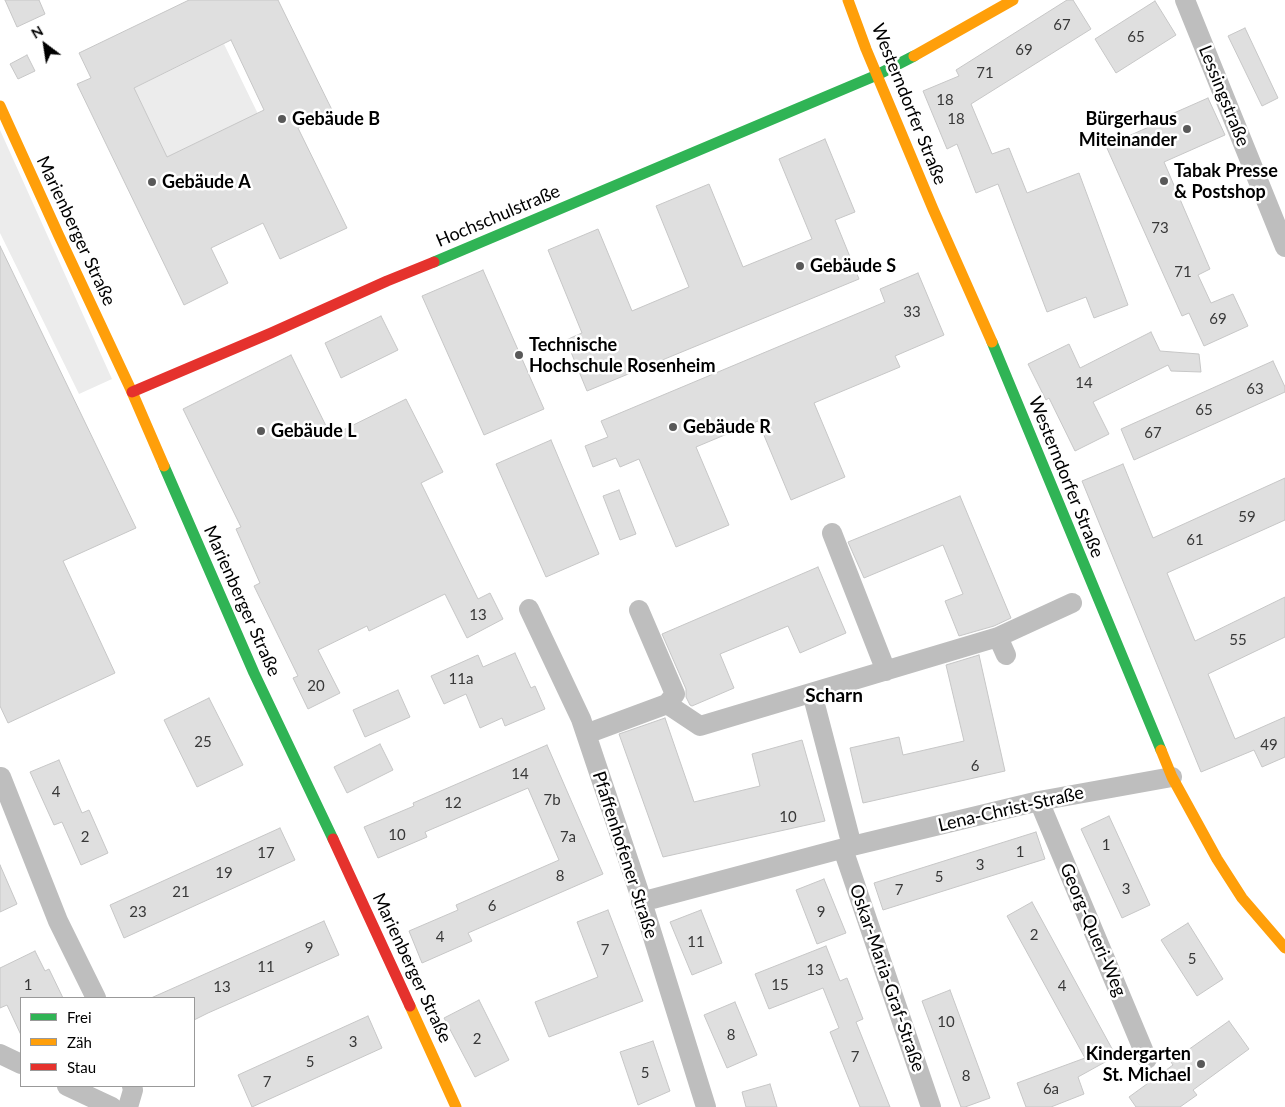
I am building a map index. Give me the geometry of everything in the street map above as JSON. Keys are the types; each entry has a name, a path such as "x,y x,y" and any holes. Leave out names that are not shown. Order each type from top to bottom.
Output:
{"street":[{"name":"Westerndorfer Straße","path":"848,0 866,49 933,209 1001,362 1172,777 1217,860 1242,898 1285,948"},
{"name":"Hochschulstraße","path":"132,392 877,75 1013,0"},
{"name":"Lessingstraße","path":"1185,0 1285,247"},
{"name":"Marienberger Straße","path":"0,106 132,392 254,674 340,854 456,1107"},
{"path":"832,533 886,671"},
{"path":"667,704 700,726 886,671 1002,646 1072,603"},
{"name":"Pfaffenhofener Straße","path":"529,609 581,719 706,1107"},
{"path":"586,734 667,704 675,694 640,610"},
{"path":"812,693 847,848"},
{"path":"1,777 58,921 96,997"},
{"name":"Lena-Christ-Straße","path":"641,902 847,848 1039,801 1172,777"},
{"name":"Georg-Queri-Weg","path":"1039,801 1146,1060"},
{"name":"Oskar-Maria-Graf-Straße","path":"847,848 931,1107"},
{"path":"0,1054 20,1064"},
{"path":"69,1087 112,1107"},
{"path":"128,1107 132,1087"}],"shaded area":[{"path":"224,44 258,114 167,157 134,88"},
{"path":"0,130 112,379 79,394 0,233"}],"building":[{"path":"5,0 39,0 45,14 17,27"},
{"path":"189,0 278,0 333,112 298,128 347,228 280,259 263,223 211,248 228,283 184,305 77,84 91,78 79,53","holes":["231,40 264,110 167,157 134,88"]},
{"path":"1067,0 1073,0 1091,29 971,104 992,154 1009,148 1027,193 1079,173 1128,305 1094,318 1086,297 1047,312 998,184 976,193 957,144 947,149 923,91 959,76 956,70"},
{"path":"1155,1 1176,35 1116,73 1095,39"},
{"path":"1245,28 1278,98 1262,106 1228,36"},
{"path":"27,55 35,71 18,79 10,64"},
{"path":"1208,98 1225,135 1164,162 1210,269 1198,275 1211,303 1233,294 1248,326 1204,346 1189,313 1182,316 1106,146 1151,126 1149,124"},
{"name":"Gebäude S","path":"825,139 855,212 835,220 859,279 587,391 566,340 582,333 548,250 598,229 632,311 689,287 656,206 709,184 743,267 812,239 779,159"},
{"path":"0,246 136,528 63,561 115,673 8,723 0,706"},
{"path":"483,270 544,409 484,435 422,296"},
{"name":"Gebäude R","path":"918,273 944,335 895,356 900,367 814,403 845,477 791,500 758,421 696,447 729,525 676,547 639,459 620,467 616,458 593,467 585,446 608,437 601,421 885,302 880,289"},
{"path":"381,316 398,350 341,378 325,343"},
{"path":"1151,332 1160,351 1199,354 1201,372 1171,371 1168,365 1093,402 1109,434 1075,451 1049,398 1046,400 1028,364 1069,344 1080,368"},
{"path":"291,355 331,436 406,399 443,472 421,483 478,599 490,593 503,619 467,638 445,594 369,631 367,626 318,650 340,693 308,709 293,678 298,676 254,586 260,583 236,529 241,527 183,409"},
{"path":"1273,361 1285,387 1285,392 1134,460 1121,429"},
{"path":"551,440 599,554 546,577 496,464"},
{"path":"1123,464 1153,538 1285,478 1285,520 1167,573 1195,641 1285,597 1285,637 1208,674 1235,739 1285,717 1285,757 1262,767 1254,750 1201,772 1082,481"},
{"path":"619,490 636,534 620,540 603,496"},
{"path":"960,496 1011,618 994,626 959,636 945,601 963,594 943,545 864,578 848,542"},
{"path":"818,567 846,633 800,653 788,626 720,654 734,688 692,706 690,705 686,697 686,689 662,634"},
{"path":"515,653 531,688 535,686 545,709 505,726 502,718 480,728 466,694 444,704 431,676 478,655 483,667"},
{"path":"979,655 1005,771 863,803 850,748 899,737 903,755 964,741 946,665"},
{"path":"398,690 410,717 365,737 353,710"},
{"path":"209,698 243,765 197,787 164,720"},
{"path":"665,718 694,802 760,786 752,754 802,740 825,821 663,857 619,734"},
{"path":"380,744 393,770 347,793 334,767"},
{"path":"547,745 603,874 468,933 472,941 422,963 409,931 458,910 456,905 559,860 528,788 425,832 427,837 378,858 364,827 414,806 413,803"},
{"path":"59,760 82,813 89,810 108,853 81,865 62,822 54,825 30,772"},
{"path":"1109,816 1150,905 1122,918 1081,829"},
{"path":"280,828 295,860 124,938 110,905"},
{"path":"1036,832 1045,859 883,910 874,883"},
{"path":"0,865 17,904 0,912"},
{"path":"824,879 846,933 817,944 796,890"},
{"path":"1032,902 1116,1056 1078,1077 1084,1094 1051,1107 1026,1107 1017,1083 1085,1058 1007,916"},
{"path":"608,910 643,1001 549,1037 535,1002 598,977 577,922"},
{"path":"701,910 722,963 692,975 670,922"},
{"path":"324,921 339,955 195,1020 195,997 153,997"},
{"path":"1188,923 1223,979 1197,996 1161,940"},
{"path":"826,946 840,981 847,978 863,1019 856,1022 890,1107 860,1107 830,1032 839,1028 823,988 769,1009 755,974"},
{"path":"35,951 45,971 49,969 63,997 20,997 20,1033 7,1005 0,1008 0,968"},
{"path":"950,990 990,1098 965,1107 961,1107 922,1001"},
{"path":"479,1000 509,1060 475,1077 444,1018"},
{"path":"735,1002 757,1055 727,1068 704,1015"},
{"path":"368,1016 382,1048 252,1107 238,1075"},
{"name":"Kindergarten St. Michael","path":"1229,1021 1249,1049 1193,1090 1197,1095 1180,1107 1136,1107 1129,1097 1173,1065 1171,1062"},
{"path":"653,1041 670,1091 638,1105 620,1052"},
{"path":"770,1084 777,1107 746,1107 742,1092"}],"traffic: fast":[{"path":"434,262 877,75 914,56"},
{"path":"992,342 1161,750"},
{"path":"164,466 254,673 333,839"}],"traffic: slow":[{"path":"848,0 866,49 933,209 992,342"},
{"path":"914,56 1013,0"},
{"path":"0,106 132,392 164,466"},
{"path":"1161,750 1172,777 1217,859 1242,898 1285,948"},
{"path":"410,1006 456,1107"}],"traffic: jam":[{"path":"132,392 434,262"},
{"path":"333,839 410,1006"}],"place":[{"name":"Gebäude B","path":"282,119"},
{"name":"Bürgerhaus Miteinander","path":"1187,129"},
{"name":"Tabak Presse & Postshop","path":"1164,181"},
{"name":"Gebäude A","path":"152,182"},
{"name":"Gebäude S","path":"800,266"},
{"name":"Technische Hochschule Rosenheim","path":"519,355"},
{"name":"Gebäude R","path":"673,427"},
{"name":"Gebäude L","path":"261,431"},
{"name":"Kindergarten St. Michael","path":"1201,1064"}],"district":[{"name":"Scharn","path":"834,696"}]}
